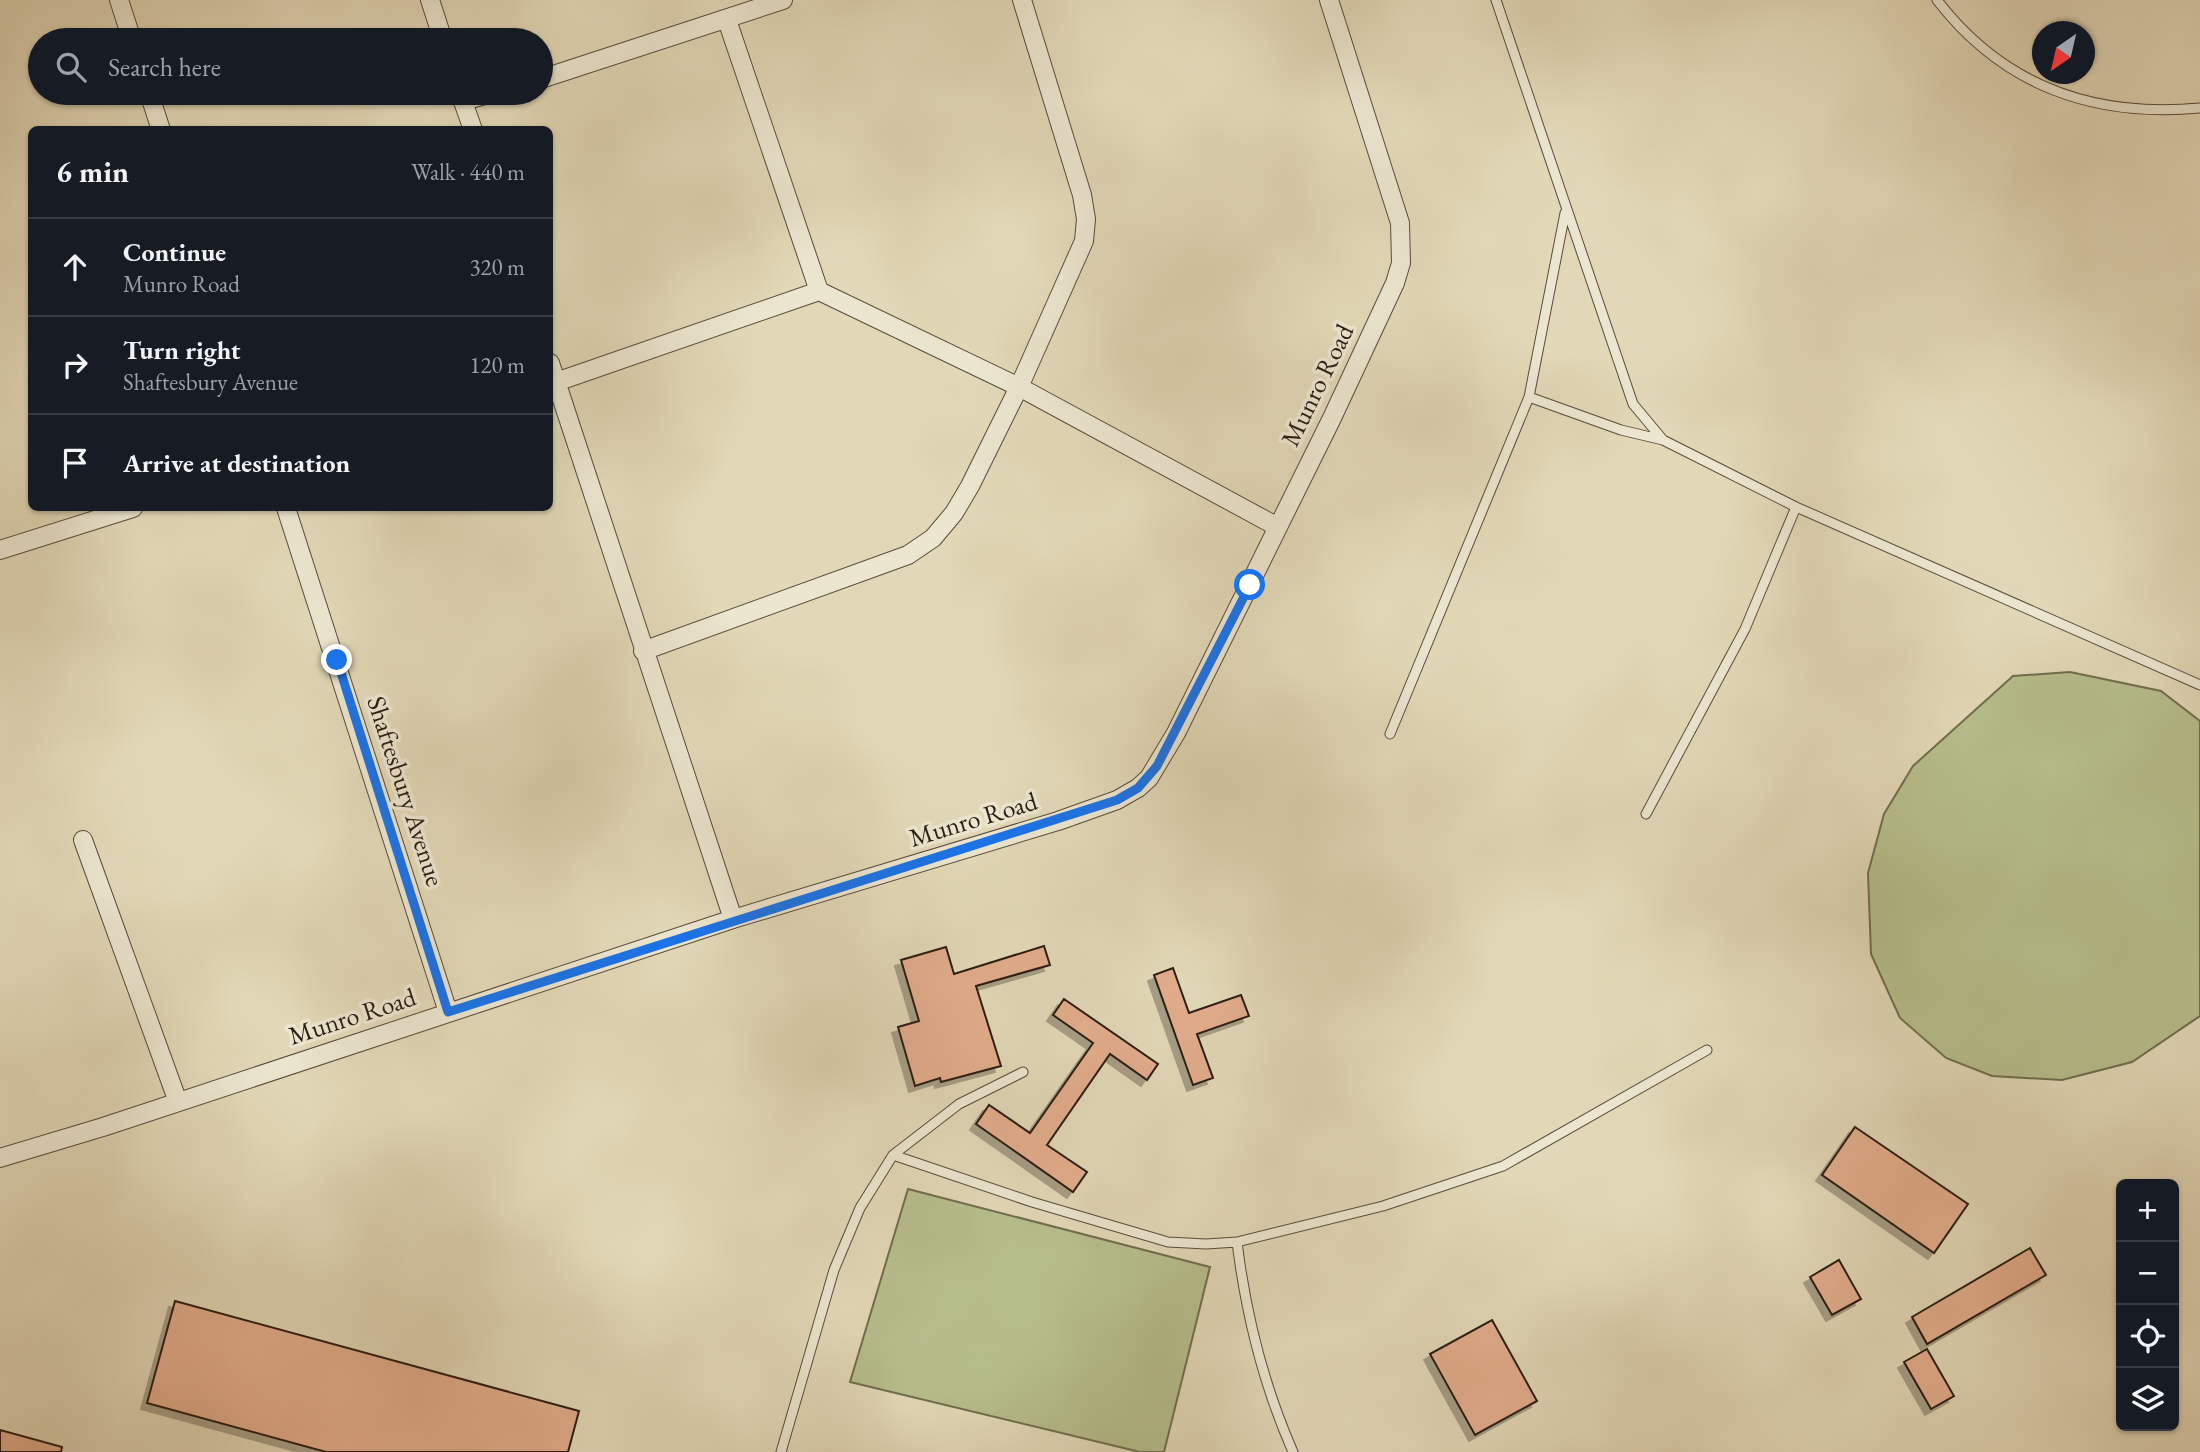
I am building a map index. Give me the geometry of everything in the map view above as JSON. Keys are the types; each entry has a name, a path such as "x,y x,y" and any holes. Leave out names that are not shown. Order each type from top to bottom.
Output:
{"street":[{"path":"119,0 128,28"},
{"path":"430,0 439,28"},
{"path":"553,75 783,0"},
{"path":"643,651 908,555 933,538 954,513 1019,387 1078,260 1084,241 1086,219 1070,153 1022,0"},
{"name":"Munro Road","path":"0,1158 733,919 1058,821 1117,800 1138,788 1157,766 1176,733 1276,526 1332,418 1395,283 1401,263 1400,223 1329,0"},
{"path":"727,20 819,291"},
{"path":"153,105 160,126"},
{"path":"464,105 471,126"},
{"path":"556,382 819,291 1019,387 1276,526"},
{"path":"553,372 733,919"},
{"path":"0,550 124,511"},
{"name":"Shaftesbury Avenue","path":"287,511 448,1012"},
{"path":"83,840 178,1102"}],"lane":[{"path":"1496,0 1565,212 1633,404 1663,440"},
{"path":"1937,0 1966,34 1999,62 2037,84 2077,100 2119,109 2162,112 2200,108"},
{"path":"1390,734 1529,397 1565,212"},
{"path":"1529,397 1621,430 1663,440 1796,507 2200,685"},
{"path":"1646,814 1745,629 1796,507"},
{"path":"893,1155 1032,1202 1168,1242 1237,1242 1383,1206 1503,1166 1707,1050"},
{"path":"781,1452 834,1270 860,1208 893,1155 959,1104 1023,1072"},
{"path":"1237,1242 1251,1330 1262,1373 1293,1452"}],"green space":[{"path":"2070,672 2161,691 2200,721 2200,1016 2132,1062 2062,1080 1992,1076 1946,1058 1900,1018 1871,954 1868,873 1884,814 1913,766 2013,676"},
{"path":"908,1189 1210,1267 1164,1452 1140,1452 850,1382"}],"building":[{"path":"1044,946 1050,965 976,986 1001,1066 941,1082 940,1078 915,1086 898,1027 919,1021 901,960 946,947 954,974"},
{"path":"1173,968 1189,1013 1241,995 1249,1016 1197,1034 1213,1078 1193,1085 1154,975"},
{"path":"1064,999 1158,1064 1147,1080 1110,1054 1047,1145 1087,1172 1073,1192 976,1124 989,1105 1030,1133 1093,1043 1053,1015"},
{"path":"1855,1127 1968,1204 1934,1253 1822,1175"},
{"path":"2030,1248 2046,1275 1927,1344 1912,1317"},
{"path":"1839,1260 1861,1299 1832,1315 1810,1277"},
{"path":"175,1301 579,1411 568,1452 326,1452 147,1403"},
{"path":"1492,1320 1537,1401 1475,1435 1430,1354"},
{"path":"1927,1349 1954,1396 1931,1409 1904,1362"},
{"path":"0,1430 62,1447 61,1452 0,1452"}],"route":[{"path":"337,660 448,1012 733,919 1058,821 1117,800 1138,788 1157,766 1250,585"}]}
